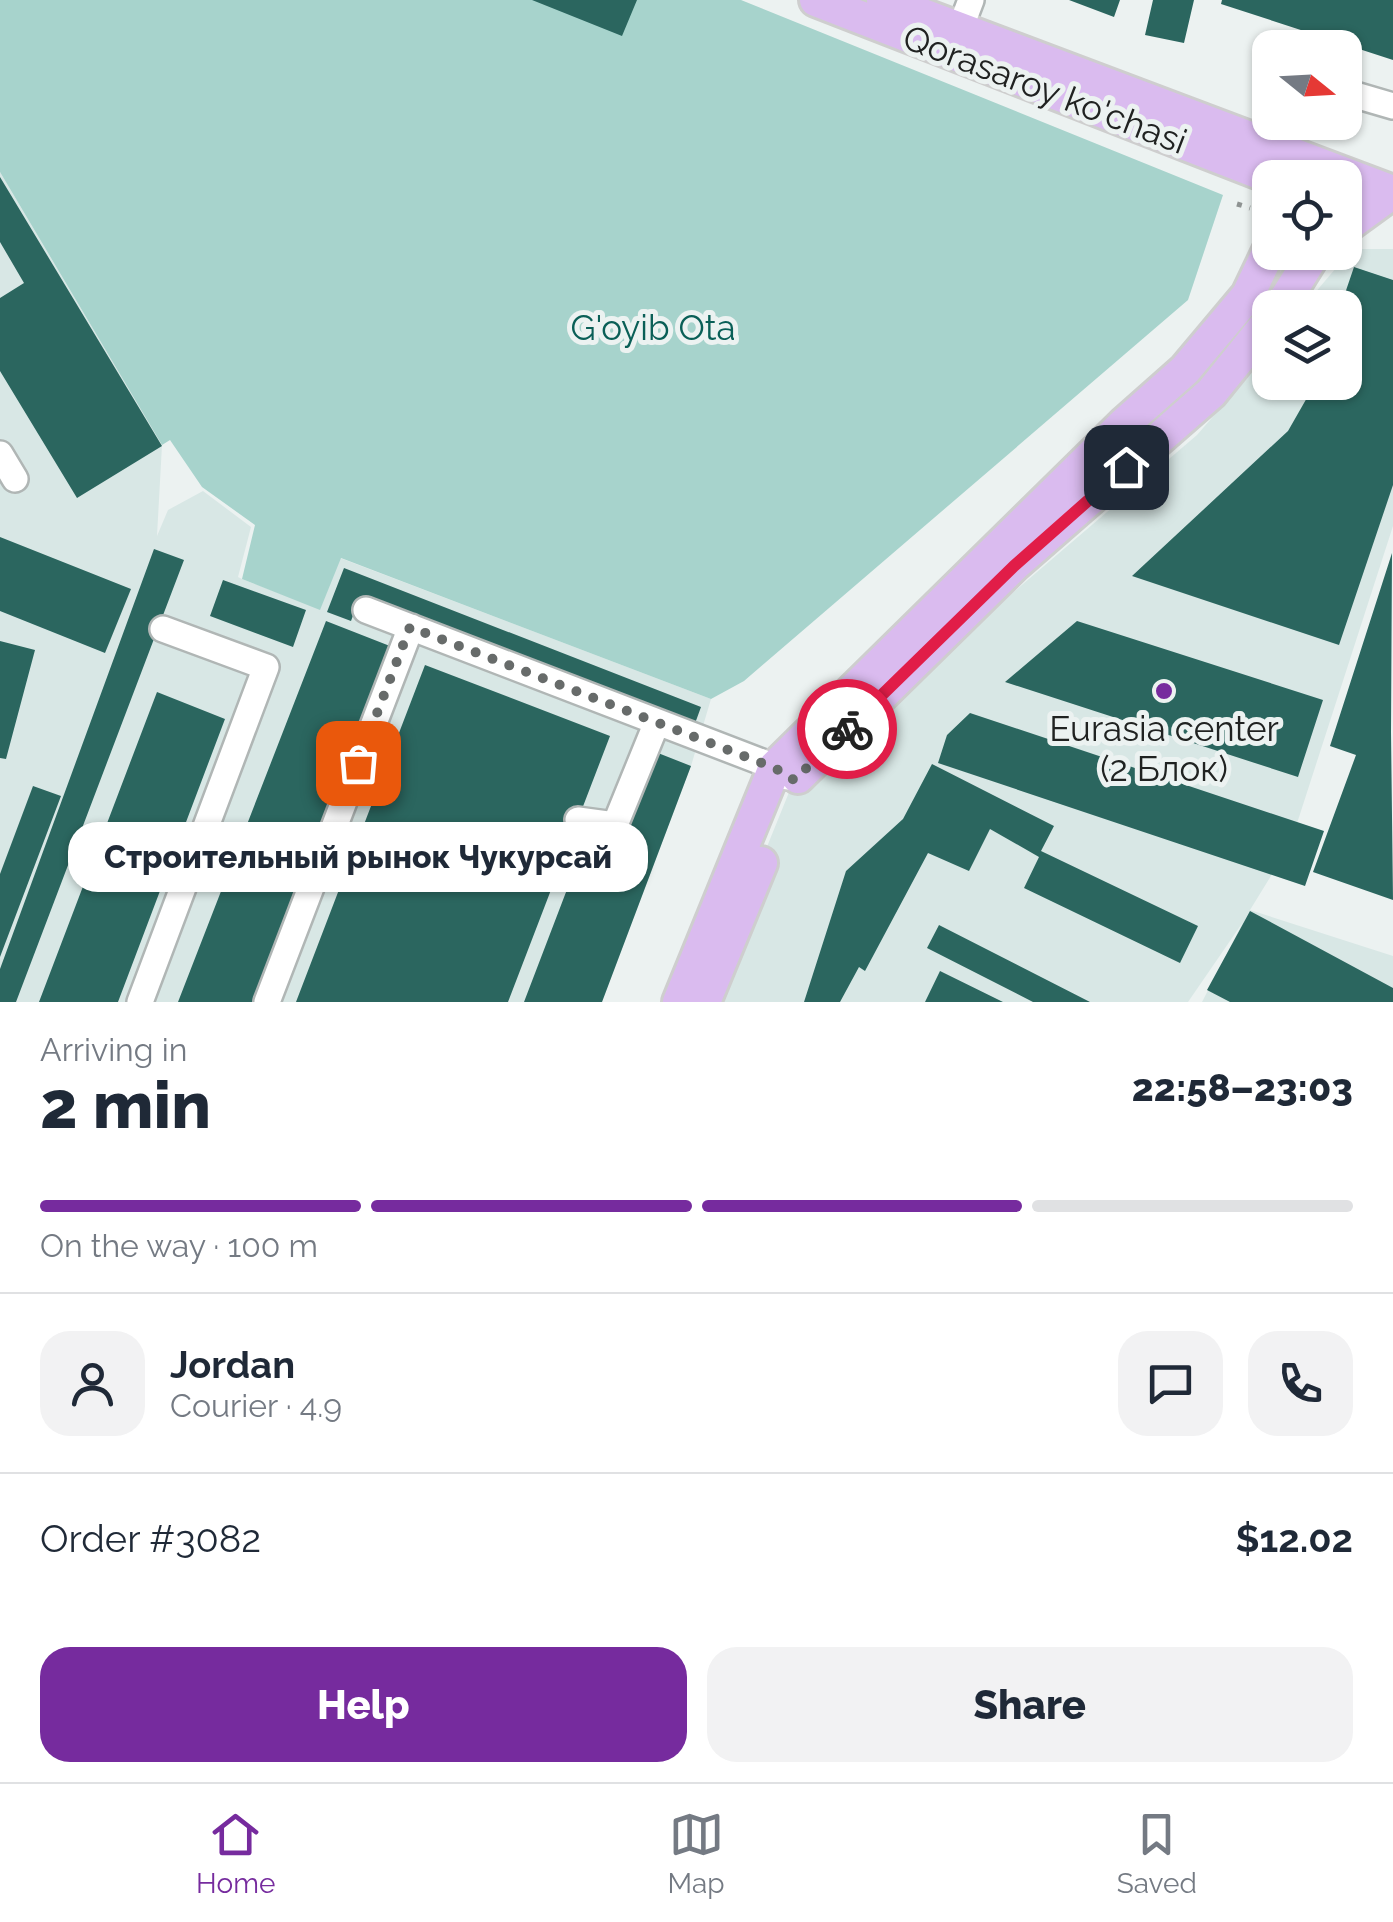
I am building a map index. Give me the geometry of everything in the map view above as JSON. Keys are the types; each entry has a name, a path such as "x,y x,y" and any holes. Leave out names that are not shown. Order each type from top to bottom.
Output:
{"main road":[{"name":"Qorasaroy ko'chasi","path":"816,0 1252,172"},
{"name":"Qorasaroy ko'chasi","path":"884,0 965,14 1252,168"},
{"name":"Qorasaroy ko'chasi","path":"1362,204 1393,192"},
{"path":"679,1002 784,774 1124,424 1185,370 1248,295 1260,270"},
{"path":"704,1002 784,774 1211,393 1252,342"}],"lane":[{"path":"1362,97 1393,106"},
{"path":"0,454 15,479"},
{"path":"366,610 784,774"},
{"path":"267,1002 410,627"},
{"path":"140,1002 266,667 163,629"},
{"path":"578,820 615,825 656,722"}],"path":[{"path":"1237,204 1252,195"}],"shaded area":[{"path":"0,172 162,445 157,536 168,510 203,491 251,527 238,577 242,579 320,609 340,558 711,699 691,766 602,1002 0,1002"},
{"path":"1362,249 1393,249 1393,526 1290,845 1250,910 1393,956 1393,1002 1202,1002 1243,922 1188,1002 704,1002 794,780 1197,435 1252,372 1252,400 1362,400 1362,290 1317,290 1334,270 1362,270"}],"green space":[{"name":"G'oyib Ota","path":"0,0 741,0 1223,195 1188,300 744,681 711,699 341,558 320,610 242,579 255,525 202,487 170,440 162,445 0,172"}],"building":[{"path":"532,0 637,0 622,36"},
{"path":"1069,0 1120,0 1114,17"},
{"path":"1153,0 1194,0 1184,43 1145,35"},
{"path":"1222,0 1393,0 1393,60 1362,50 1362,30 1301,30 1221,4"},
{"path":"0,177 162,446 77,498 0,371 0,298 24,283 0,242"},
{"path":"1353,270 1393,280 1393,485 1339,645 1132,576 1288,431 1306,400 1362,400 1362,290 1346,290"},
{"path":"0,537 131,589 105,653 0,611"},
{"path":"154,549 184,560 16,1002 0,1002 0,969"},
{"path":"1392,553 1393,900 1313,872 1356,755 1330,746"},
{"path":"344,568 701,707 693,729 359,599 351,621 327,612"},
{"path":"223,580 306,610 293,647 210,616"},
{"path":"326,621 395,648 258,1002 178,1002"},
{"name":"Eurasia center (2 Блок)","path":"1077,621 1323,700 1298,777 1005,682"},
{"path":"0,641 35,650 6,759 0,758"},
{"path":"425,665 610,736 508,1002 296,1002"},
{"path":"157,692 225,719 118,1002 39,1002"},
{"path":"970,713 1324,831 1305,886 938,763 947,735"},
{"path":"658,753 691,766 602,1002 524,1002 584,845 618,858"},
{"path":"932,764 1054,826 1041,851 1198,926 1180,963 1024,888 1039,857 990,829 969,871 928,853 865,971 859,967 840,1002 804,1002 846,871 903,819"},
{"path":"33,786 61,796 0,957 0,874"},
{"path":"1250,911 1393,988 1393,1002 1230,1002 1207,990"},
{"path":"939,925 1090,1002 1033,1002 927,948"},
{"path":"940,971 1003,1002 925,1002"}],"way so far":[{"path":"358,763 410,627 775,768 794,780 847,729"}],"place":[{"name":"Eurasia center (2 Блок)","path":"1164,691"},
{"name":"Строительный рынок Чукурсай","path":"358,763"}],"route":[{"path":"847,729 1014,566 1126,467"}]}
